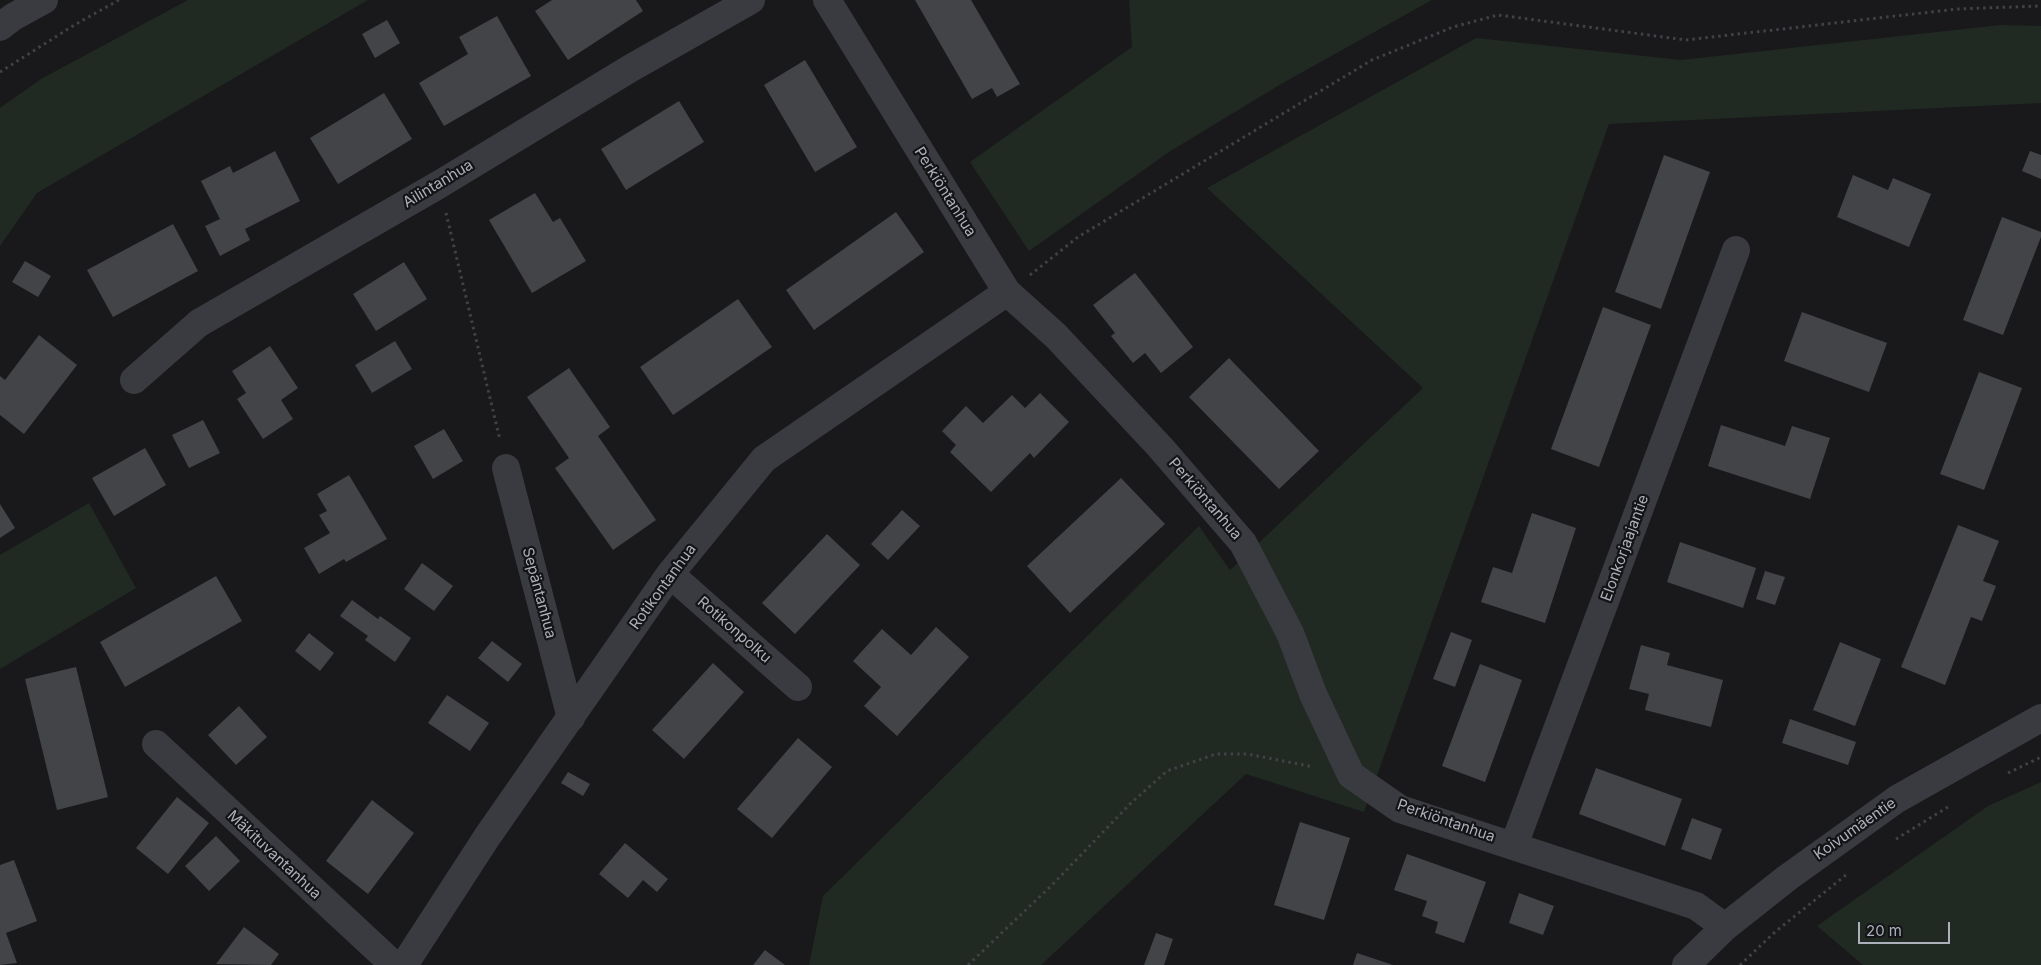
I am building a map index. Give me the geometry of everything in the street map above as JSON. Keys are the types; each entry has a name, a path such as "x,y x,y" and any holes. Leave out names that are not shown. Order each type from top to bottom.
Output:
{"street":[{"path":"0,27 13,17 44,0"},
{"name":"Ailintanhua","path":"134,380 199,323 440,184 631,68 751,0"},
{"name":"Perkiöntanhua","path":"827,0 1008,292 1056,336 1088,370 1160,447 1243,543 1290,633 1313,694 1351,775 1400,808 1696,906 1725,927"},
{"name":"Elonkorjaajantie","path":"1514,845 1736,250"},
{"name":"Rotikontanhua","path":"404,965 488,837 670,574 764,459 1008,292"},
{"name":"Sepäntanhua","path":"506,468 571,718"},
{"name":"Rotikonpolku","path":"670,574 798,686"},
{"name":"Koivumäentie","path":"1686,965 1725,927 1786,878 1897,799 2041,718"},
{"name":"Mäkituvantanhua","path":"156,744 394,965"}],"path":[{"path":"0,72 76,24 119,0"},
{"path":"1008,292 1078,237 1372,60 1453,27 1498,15 1686,40 1957,9 2041,6"},
{"path":"440,184 506,468"},
{"path":"968,965 1052,885 1131,803 1167,771 1216,754 1247,754 1351,775"},
{"path":"2006,775 2041,757"},
{"path":"1892,842 1955,803"},
{"path":"1740,965 1775,932 1852,870"}],"shaded area":[{"path":"188,0 368,0 37,193 0,246 0,108 41,79"},
{"path":"1129,0 1432,0 1281,84 1169,152 1029,251 970,162 1132,47"},
{"path":"2001,25 2041,26 2041,103 1609,124 1364,812 1246,774 1041,965 809,965 823,896 1199,526 1230,570 1423,388 1207,188 1476,38 1681,60"},
{"path":"89,503 136,588 0,669 0,555"},
{"path":"2041,782 2041,965 1863,965 1817,926 1988,806"}],"building":[{"path":"552,0 636,0 643,11 568,60 535,11"},
{"path":"915,0 971,0 1020,84 997,97 992,88 972,99"},
{"path":"497,16 531,76 444,126 419,83 468,54 459,37"},
{"path":"387,20 400,43 375,58 362,34"},
{"path":"805,60 857,147 815,172 764,85"},
{"path":"384,93 412,139 338,184 310,138"},
{"path":"679,101 704,142 626,190 601,149"},
{"path":"275,151 300,201 245,229 250,240 220,256 205,226 220,219 201,181 230,166 233,173"},
{"path":"2030,151 2041,155 2041,179 2022,171"},
{"path":"1664,155 1710,172 1661,309 1615,292"},
{"path":"1853,175 1888,190 1893,178 1931,194 1909,247 1837,217"},
{"path":"535,193 553,222 560,218 586,261 532,293 489,220"},
{"path":"896,212 924,252 814,330 786,290"},
{"path":"2002,217 2041,232 2041,237 2003,335 1963,320"},
{"path":"173,224 198,271 113,317 87,270"},
{"path":"25,261 51,276 38,297 12,282"},
{"path":"404,262 427,299 376,331 353,294"},
{"path":"1135,273 1193,347 1161,373 1145,353 1133,363 1111,336 1115,333 1093,305"},
{"path":"738,299 772,347 673,415 640,367"},
{"path":"1603,307 1651,325 1599,467 1551,449"},
{"path":"1802,312 1887,343 1869,392 1784,361"},
{"path":"39,335 77,365 24,434 0,415 0,376 5,380"},
{"path":"395,341 412,369 372,393 355,365"},
{"path":"270,346 298,388 281,400 293,419 263,439 237,399 246,393 232,371"},
{"path":"1229,358 1319,451 1279,489 1189,397"},
{"path":"569,368 610,427 598,436 656,520 613,550 555,468 569,458 527,397"},
{"path":"1979,372 2022,388 1984,490 1940,474"},
{"path":"1040,393 1069,422 1034,458 1030,453 991,492 950,452 956,445 942,431 966,406 983,423 1012,395 1025,408"},
{"path":"203,420 220,453 189,468 172,435"},
{"path":"1721,425 1785,446 1792,426 1830,438 1810,499 1708,466"},
{"path":"444,429 463,461 433,479 414,446"},
{"path":"145,448 166,485 114,516 92,478"},
{"path":"349,475 387,539 346,562 344,559 319,574 304,548 330,533 319,515 327,511 317,494"},
{"path":"1121,478 1165,524 1070,613 1027,566"},
{"path":"0,504 15,528 0,538"},
{"path":"902,510 920,526 888,560 871,544"},
{"path":"1532,513 1576,528 1545,623 1481,602 1493,567 1512,573"},
{"path":"1958,525 1999,541 1983,581 1996,586 1982,621 1971,617 1945,685 1901,667"},
{"path":"827,534 860,565 795,634 762,603"},
{"path":"1680,542 1756,568 1743,608 1667,582"},
{"path":"422,563 453,586 434,611 404,589"},
{"path":"1765,571 1785,577 1775,605 1756,599"},
{"path":"216,576 242,621 125,687 100,642"},
{"path":"352,600 378,619 380,616 411,638 395,662 365,640 368,636 340,616"},
{"path":"936,627 969,657 897,736 864,706 881,687 853,661 882,629 911,655"},
{"path":"1451,632 1472,640 1455,687 1433,679"},
{"path":"309,633 334,653 320,671 295,651"},
{"path":"492,641 522,664 508,682 478,658"},
{"path":"1840,642 1881,659 1855,726 1813,710"},
{"path":"1641,645 1670,653 1667,665 1723,680 1711,727 1645,710 1649,694 1629,689"},
{"path":"713,663 744,692 684,759 652,730"},
{"path":"1480,664 1522,680 1485,782 1442,766"},
{"path":"76,667 108,797 57,810 25,679"},
{"path":"447,695 489,723 470,751 428,723"},
{"path":"239,706 267,737 236,765 208,735"},
{"path":"1790,719 1856,742 1848,765 1782,743"},
{"path":"798,738 832,767 772,838 737,809"},
{"path":"1596,768 1682,799 1665,846 1579,814"},
{"path":"568,772 590,784 583,796 561,783"},
{"path":"177,797 209,823 168,874 136,848"},
{"path":"372,800 414,833 368,894 326,861"},
{"path":"1692,818 1722,829 1711,860 1681,849"},
{"path":"1300,822 1350,838 1324,920 1274,905"},
{"path":"216,836 240,861 209,891 185,866"},
{"path":"625,843 668,879 657,892 643,880 628,898 599,874"},
{"path":"1407,854 1486,882 1464,943 1435,933 1438,922 1422,916 1427,901 1394,890"},
{"path":"14,860 37,921 6,933 17,963 0,965 0,865"},
{"path":"1519,893 1554,906 1543,935 1509,923"},
{"path":"244,927 279,954 271,965 216,964"},
{"path":"1156,933 1173,939 1164,965 1144,965"},
{"path":"765,950 785,965 753,965"},
{"path":"1357,953 1393,965 1353,965"}]}
